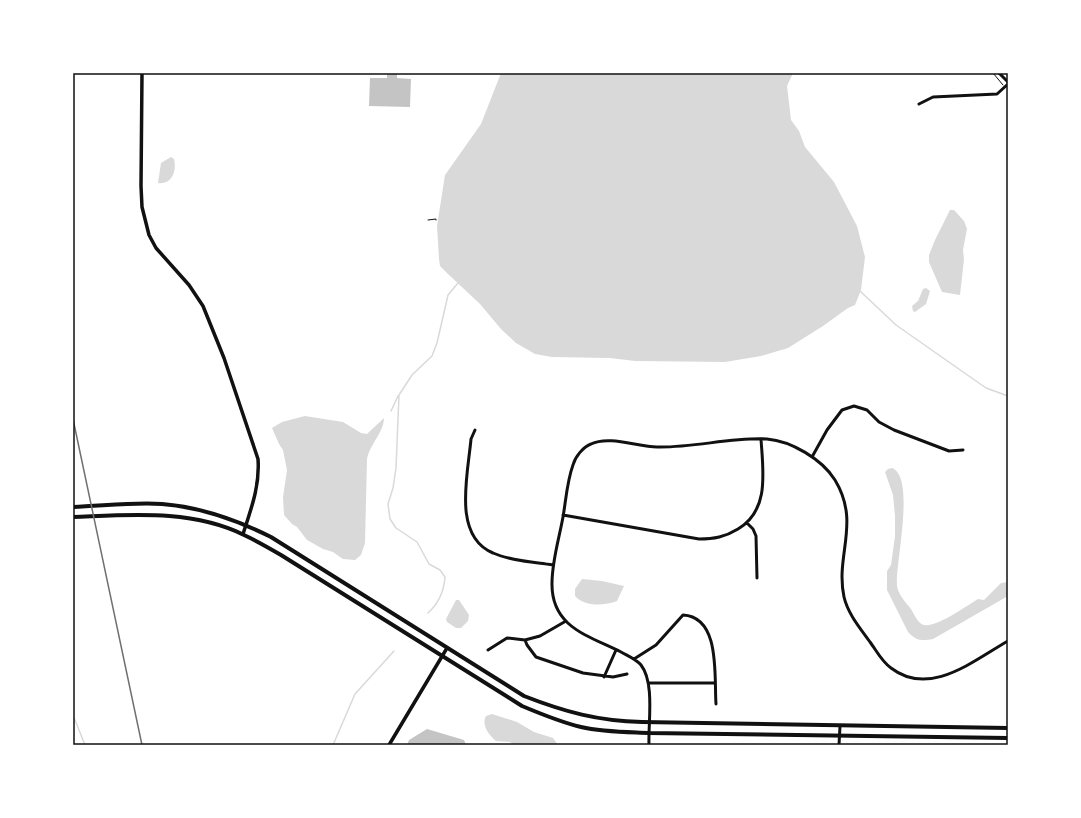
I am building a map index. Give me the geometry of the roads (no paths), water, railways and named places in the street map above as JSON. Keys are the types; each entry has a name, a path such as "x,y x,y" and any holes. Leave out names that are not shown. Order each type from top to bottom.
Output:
{"main road":[{"path":"73,507 163,504 193,508 246,525 271,537 524,696 584,717 612,721 648,723 1008,728"},
{"path":"73,517 137,514 171,516 206,522 243,534 284,557 522,706 552,718 581,727 610,732 648,733 1008,738"}],"street":[{"path":"142,73 142,207 149,235 156,248 189,285 203,306 222,352 258,459 259,476 254,502 243,534"},
{"path":"918,104 933,97 997,94 1007,84 998,73"},
{"path":"812,456 827,430 842,410 854,406 867,410 879,422 894,430 949,451 963,450"},
{"path":"474,430 471,439 466,513 472,534 480,544 492,553 509,558 553,565"},
{"path":"563,515 705,539 721,537 731,533 747,523 757,508 761,497 763,473 761,439"},
{"path":"648,745 648,683 641,665 634,659 585,636 566,620 554,600 552,586 553,565 573,463 581,452 591,444 605,441 648,447 676,447 769,439 812,456 822,464 834,479 843,497 848,518 842,586 847,609 889,668 915,679 932,679 950,674 1008,641"},
{"path":"747,523 753,529 756,536 757,578"},
{"path":"634,659 656,645 683,615 692,616 706,628 711,641 714,656 716,704"},
{"path":"488,650 507,638 525,640 540,636 566,620"},
{"path":"525,640 527,646 536,657 583,673 604,677 627,674"},
{"path":"389,745 447,648"},
{"path":"604,677 616,650"},
{"path":"648,683 714,683"},
{"path":"839,745 840,726"}],"waterway":[{"path":"428,613 440,597 445,577 440,570 429,564 417,542 396,528 390,519 388,504 393,488 396,468 399,395 412,375 432,356 437,343 448,295 458,283"},
{"path":"860,291 896,325 986,388 1008,396"},
{"path":"391,411 398,396"},
{"path":"333,745 355,694 394,651"},
{"path":"73,715 85,745"}],"railway":[{"path":"73,419 142,745"}]}
